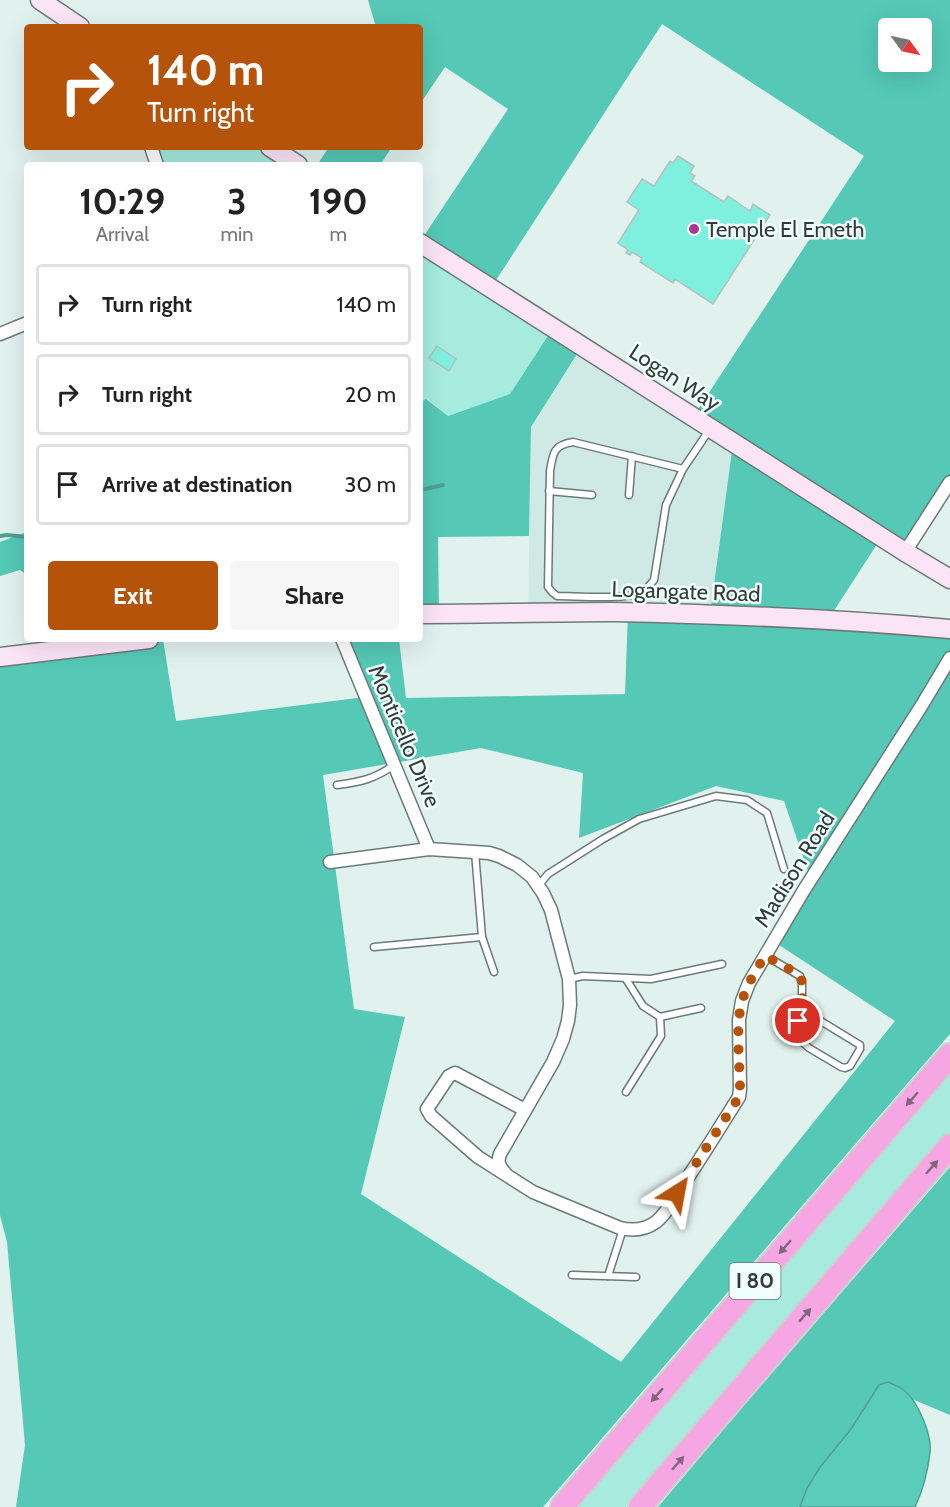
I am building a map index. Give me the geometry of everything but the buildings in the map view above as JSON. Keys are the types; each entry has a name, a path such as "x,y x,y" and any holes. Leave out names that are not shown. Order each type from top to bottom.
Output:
{"highway":[{"name":"I 80","path":"562,1507 950,1055"},
{"name":"I 80","path":"640,1507 950,1146"}],"street":[{"path":"40,0 76,24"},
{"path":"275,150 293,162"},
{"name":"Logan Way","path":"423,245 950,579"},
{"path":"0,334 24,324"},
{"path":"905,552 950,482"},
{"name":"Logangate Road","path":"423,614 572,604 670,613 950,629"},
{"path":"0,657 124,642"},
{"name":"Monticello Drive","path":"343,642 429,849"},
{"name":"Madison Road","path":"623,1229 638,1230 649,1226 665,1212 739,1097 739,1020 749,983 807,885 950,658"},
{"path":"330,862 429,849 489,853 509,860 539,885 551,910 569,979 570,1005 563,1039 553,1062 498,1159 499,1166 506,1175"},
{"path":"525,1110 455,1073 449,1076 428,1109 431,1116 478,1157 533,1192 623,1229"}],"lane":[{"path":"683,469 573,442 562,444 555,450 552,457 549,491 548,587 552,592 572,604 629,597 641,593 648,587 654,580 666,505 683,469 711,428"},
{"path":"629,495 632,456"},
{"path":"549,491 592,495"},
{"path":"337,785 362,782 394,765"},
{"path":"539,885 548,874 639,819 716,796 747,800 767,813 784,869"},
{"path":"475,852 482,937 494,972"},
{"path":"374,947 482,937"},
{"path":"765,956 800,976 802,983 798,1035 800,1040 841,1067 850,1066 860,1045 801,1009"},
{"path":"569,979 583,976 651,979 722,964"},
{"path":"626,979 643,1006 660,1017 701,1008"},
{"path":"626,1092 661,1036 660,1017"},
{"path":"608,1276 623,1229"},
{"path":"573,1275 636,1277"}],"shaded area":[{"path":"368,0 950,0 950,482 905,552 881,538 828,620 950,629 950,1034 543,1507 16,1507 25,1445 7,1242 0,1215 0,657 124,642 163,642 176,721 365,697 343,642 399,642 406,698 625,694 628,613 710,615 733,443 693,417 864,156 662,24 491,288 423,244 423,237 508,109 445,67 423,100 423,24 375,24","holes":["481,748 583,773 579,838 716,786 784,801 811,880 773,941 895,1021 621,1362 361,1194 405,1017 354,1009 323,775"]},
{"path":"152,150 275,150 293,162 156,162"},
{"path":"327,150 390,150 382,162 319,162"},
{"path":"423,245 553,328 510,394 448,416 427,399 423,401"},
{"path":"553,328 582,346 531,427 529,536 438,537 439,614 423,614 423,401 426,399 448,416 510,394"},
{"path":"582,346 733,443 710,615 528,613 531,427"},
{"path":"24,533 24,573 20,570 0,576 0,542"},
{"path":"950,1068 950,1132 626,1507 573,1507"},
{"path":"950,1167 950,1415 912,1399 906,1391 879,1385 851,1429 821,1466 807,1488 800,1507 658,1507 746,1403"},
{"path":"888,1382 910,1396 919,1411 929,1437 928,1466 915,1507 800,1507 807,1488 821,1466 851,1429 879,1385"}],"waterway":[{"path":"423,489 443,485"},
{"path":"0,536 24,537"}],"place":[{"name":"Temple El Emeth","path":"694,229"}],"route":[{"path":"677,1193 739,1097 739,1020 742,1001 749,983 765,956 800,976 802,1001 798,1021"}]}
